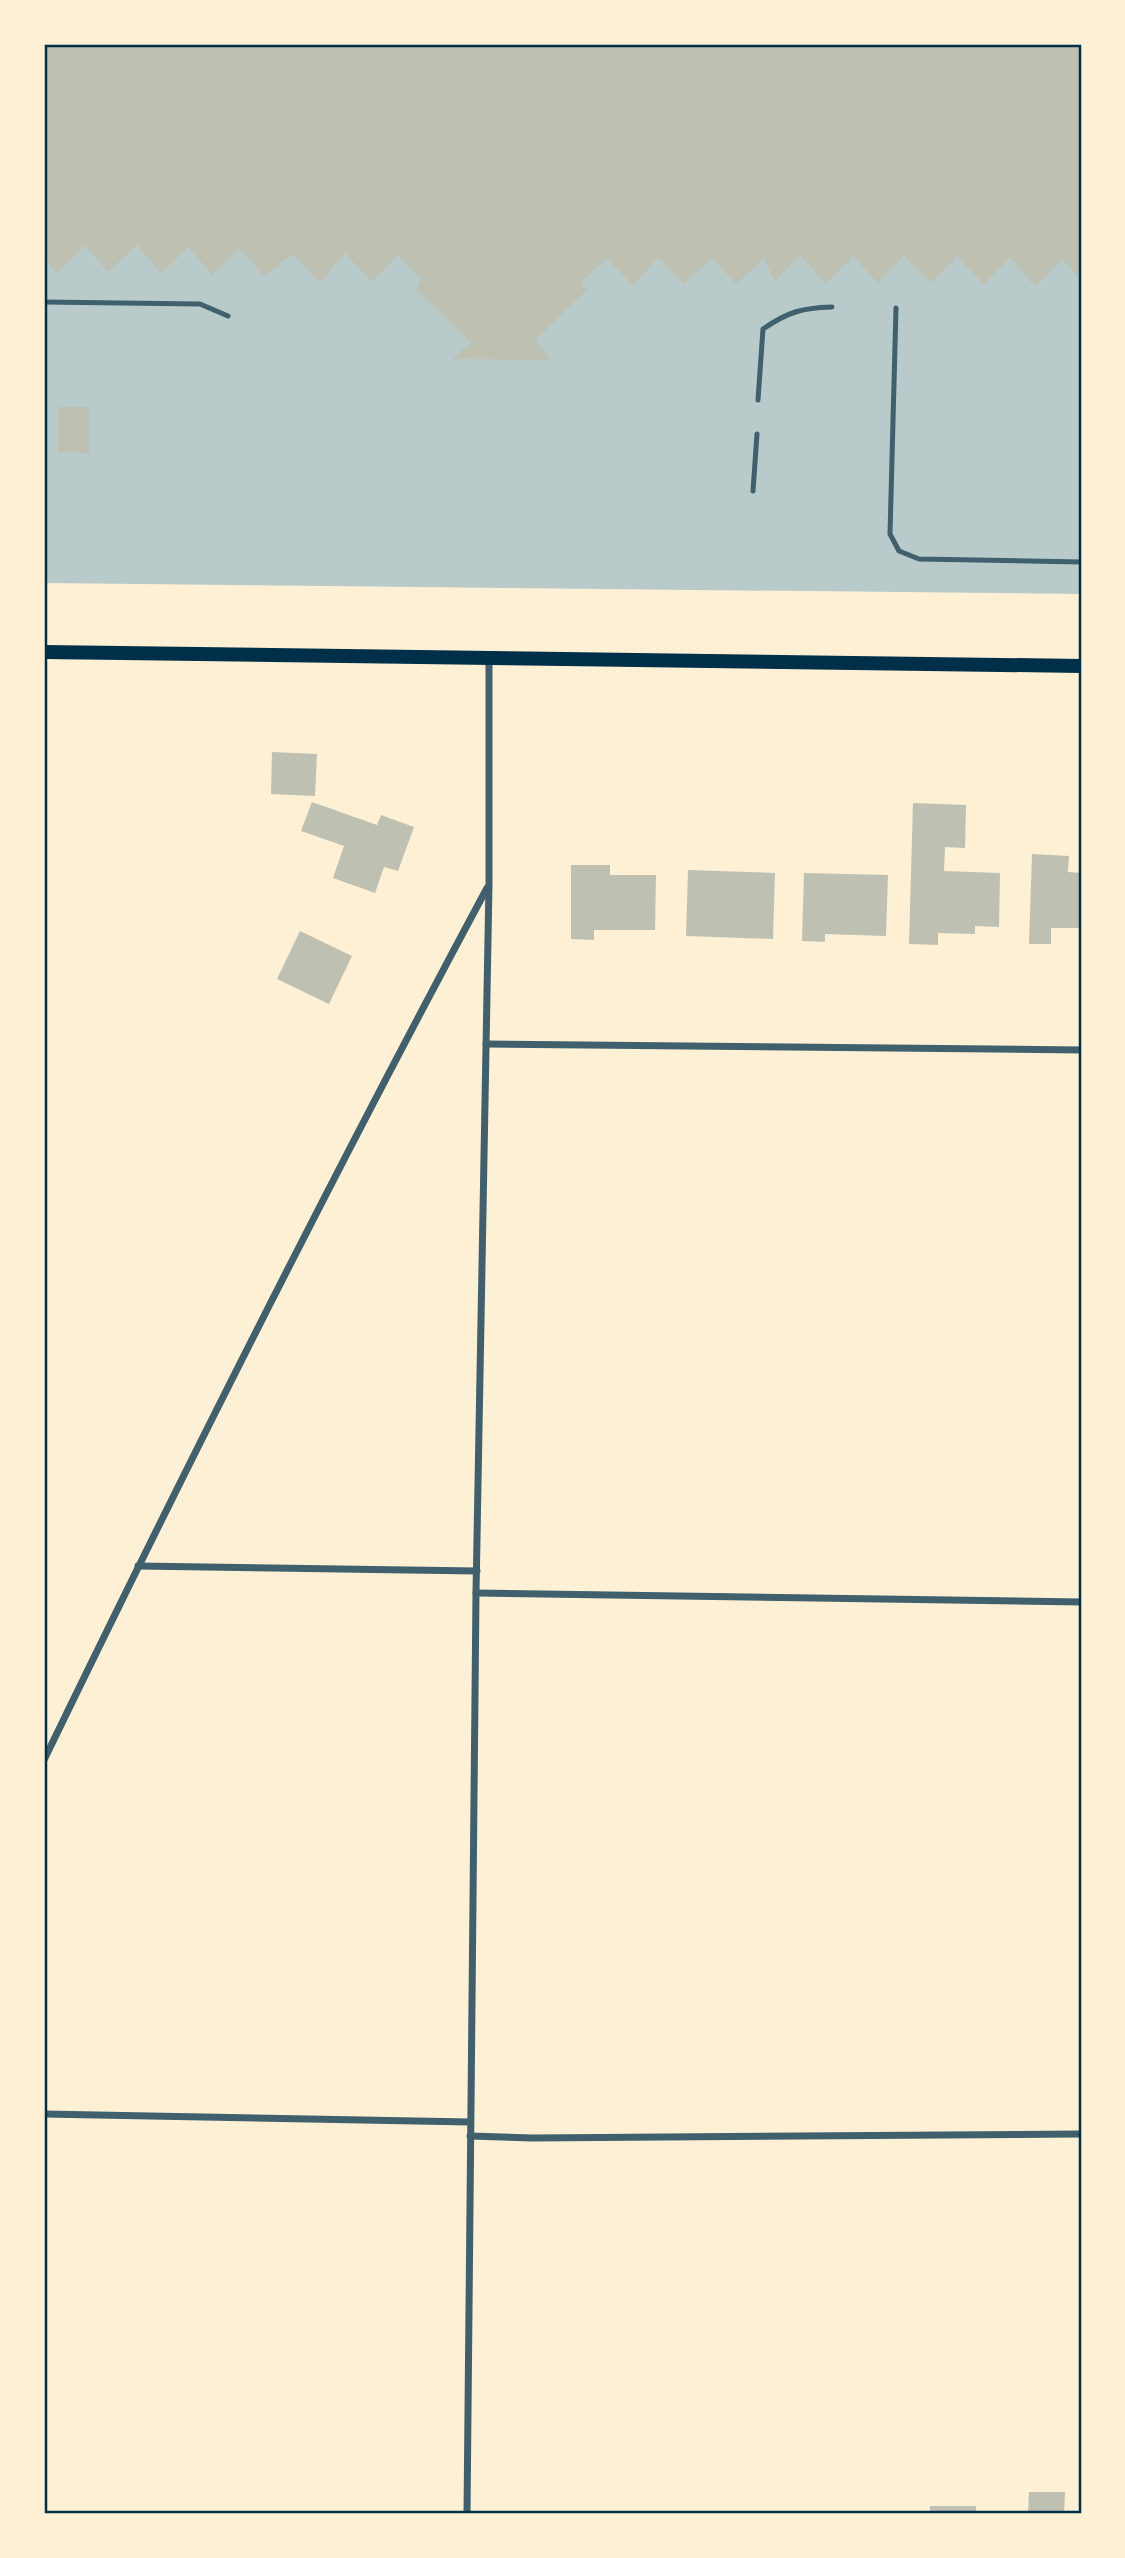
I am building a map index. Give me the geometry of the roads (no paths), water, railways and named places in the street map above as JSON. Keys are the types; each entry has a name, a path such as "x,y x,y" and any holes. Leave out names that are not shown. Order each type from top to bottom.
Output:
{"main road":[{"path":"44,652 1081,666"}],"street":[{"path":"467,2514 476,1593 489,884 489,656"},
{"path":"44,1760 138,1566 402,1047 489,884"},
{"path":"486,1044 1081,1050"},
{"path":"138,1566 477,1571"},
{"path":"476,1593 1081,1602"},
{"path":"44,2114 470,2122"},
{"path":"470,2136 532,2138 1081,2134"}],"lane":[{"path":"44,302 200,304 228,316"},
{"path":"758,400 762,330 783,315 805,308 832,307"},
{"path":"896,308 890,534 899,551 919,559 1081,562"},
{"path":"753,491 757,434"}]}
